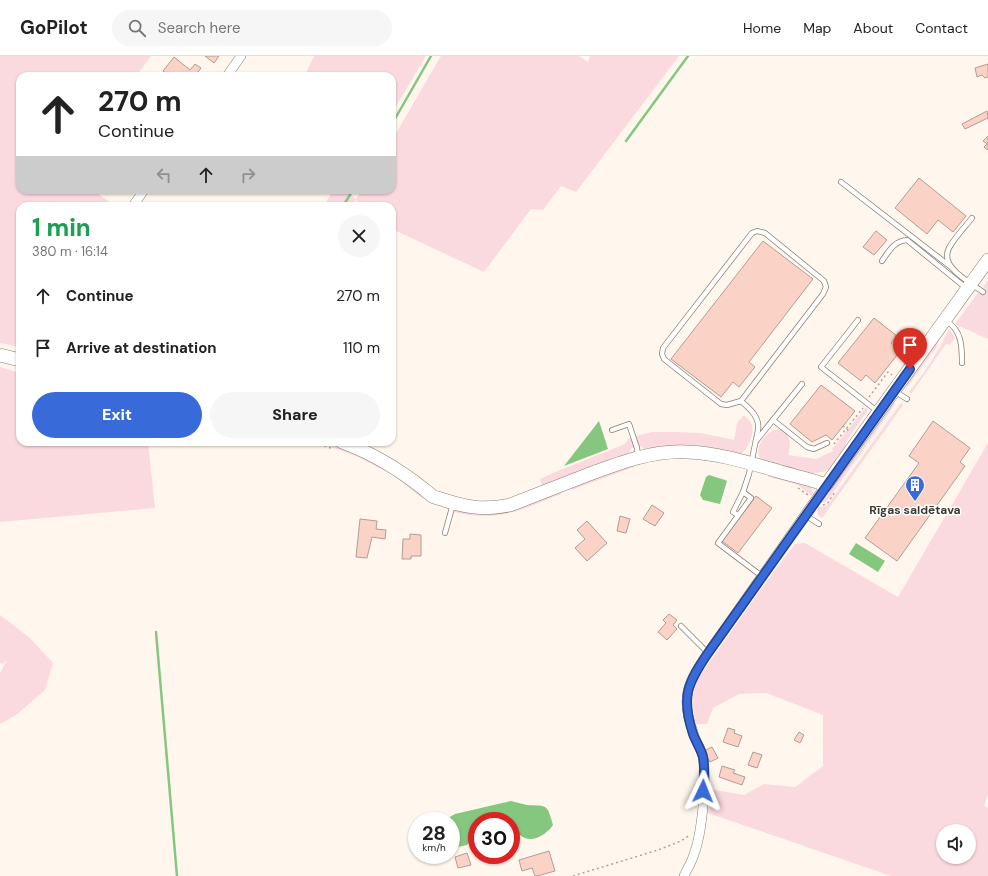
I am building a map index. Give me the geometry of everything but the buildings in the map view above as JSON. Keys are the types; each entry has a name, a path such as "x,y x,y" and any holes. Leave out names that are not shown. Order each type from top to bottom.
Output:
{"street":[{"path":"229,72 241,56"},
{"path":"684,876 694,854 700,827 703,802 704,768 702,757 690,723 686,697 689,683 708,653 763,577 826,485 988,260"},
{"path":"0,355 16,359"},
{"path":"352,446 389,465 433,497 454,504 476,508 494,508 510,505 540,491 615,464 662,453 707,453 750,463 826,485"}],"lane":[{"path":"841,182 951,267 969,286"},
{"path":"951,267 947,259 949,249 972,218"},
{"path":"757,231 765,232 824,281 826,287 823,294 741,401 727,405 721,404 664,359 662,348 752,233 757,231"},
{"path":"882,261 890,249 899,241 907,240 969,286 983,292"},
{"path":"858,320 821,367 878,412"},
{"path":"944,321 951,324 958,331 962,344 962,363"},
{"path":"755,442 802,384"},
{"path":"894,391 907,399"},
{"path":"738,515 733,512 749,474 759,424 756,417 741,401"},
{"path":"773,420 808,447 814,449 828,443"},
{"path":"612,430 629,424 637,448 638,458"},
{"path":"742,492 751,498 718,544 763,577"},
{"path":"445,533 454,504"},
{"path":"805,515 819,524"},
{"path":"681,626 708,653"}],"path":[{"path":"573,876 675,843 687,838 700,827"}],"shaded area":[{"path":"0,56 151,56 139,72 16,72 16,194 98,194 110,202 16,202 16,346 0,343"},
{"path":"314,56 426,56 396,106 396,72 306,72"},
{"path":"441,56 579,56 588,62 590,56 679,56 576,192 561,186 543,210 531,209 484,272 396,231 396,202 357,202 356,200 353,202 326,202 331,194 349,194 356,199 359,194 396,194 396,133"},
{"path":"988,280 988,339 955,324 978,293 982,294 985,289 983,287"},
{"path":"949,329 955,338 950,345 946,344 911,394 909,392 934,357"},
{"path":"940,337 936,348 906,389 908,380"},
{"path":"0,367 16,372 16,446 148,446 155,508 0,522"},
{"path":"896,403 830,497 822,503 820,501 833,486 889,405"},
{"path":"901,403 903,405 822,518 819,516 818,505 821,507 827,506"},
{"path":"866,407 868,410 846,442 846,451 829,469 822,472 804,472 785,468 760,459 758,452 760,444 764,438 769,433 781,429 786,432 789,439 790,447 788,455 816,459 833,451 832,449"},
{"path":"744,415 750,422 753,431 749,444 741,454 691,445 646,450 640,446 637,448 631,448 630,452 625,455 545,485 542,485 540,479 625,444 629,438 652,432 701,433 734,440 737,423"},
{"path":"599,421 608,449 564,466"},
{"path":"988,443 988,794 984,806 988,808 988,876 891,876 708,813 710,789 744,795 764,784 795,787 823,766 823,715 766,693 739,694 713,708 707,724 696,724 693,711 693,695 699,677 766,582 795,544 805,543 898,597"},
{"path":"329,446 339,446 360,454 388,470 425,496 423,499 393,475 358,457"},
{"path":"633,463 634,467 572,490 571,487"},
{"path":"768,473 809,485 812,488 813,494 812,496 798,485 767,476"},
{"path":"709,475 727,481 720,504 703,500 700,495 706,477"},
{"path":"560,491 561,494 521,510 509,513 483,516 454,512 455,508"},
{"path":"856,543 885,561 878,572 849,554"},
{"path":"0,615 30,638 53,663 45,690 16,715 0,724 0,673 7,660 3,664 0,663"},
{"path":"511,801 527,805 543,806 548,810 553,825 541,836 529,839 520,835 520,812 468,812 468,844 460,847 460,813"}],"waterway":[{"path":"396,117 431,56"},
{"path":"626,141 688,56"},
{"path":"346,202 350,194"},
{"path":"156,632 177,876"}],"place":[{"name":"Rīgas saldētava","path":"915,502"}],"route":[{"path":"703,791 704,768 702,757 690,723 687,708 686,697 689,683 708,653 763,577 815,500 910,369"}]}
